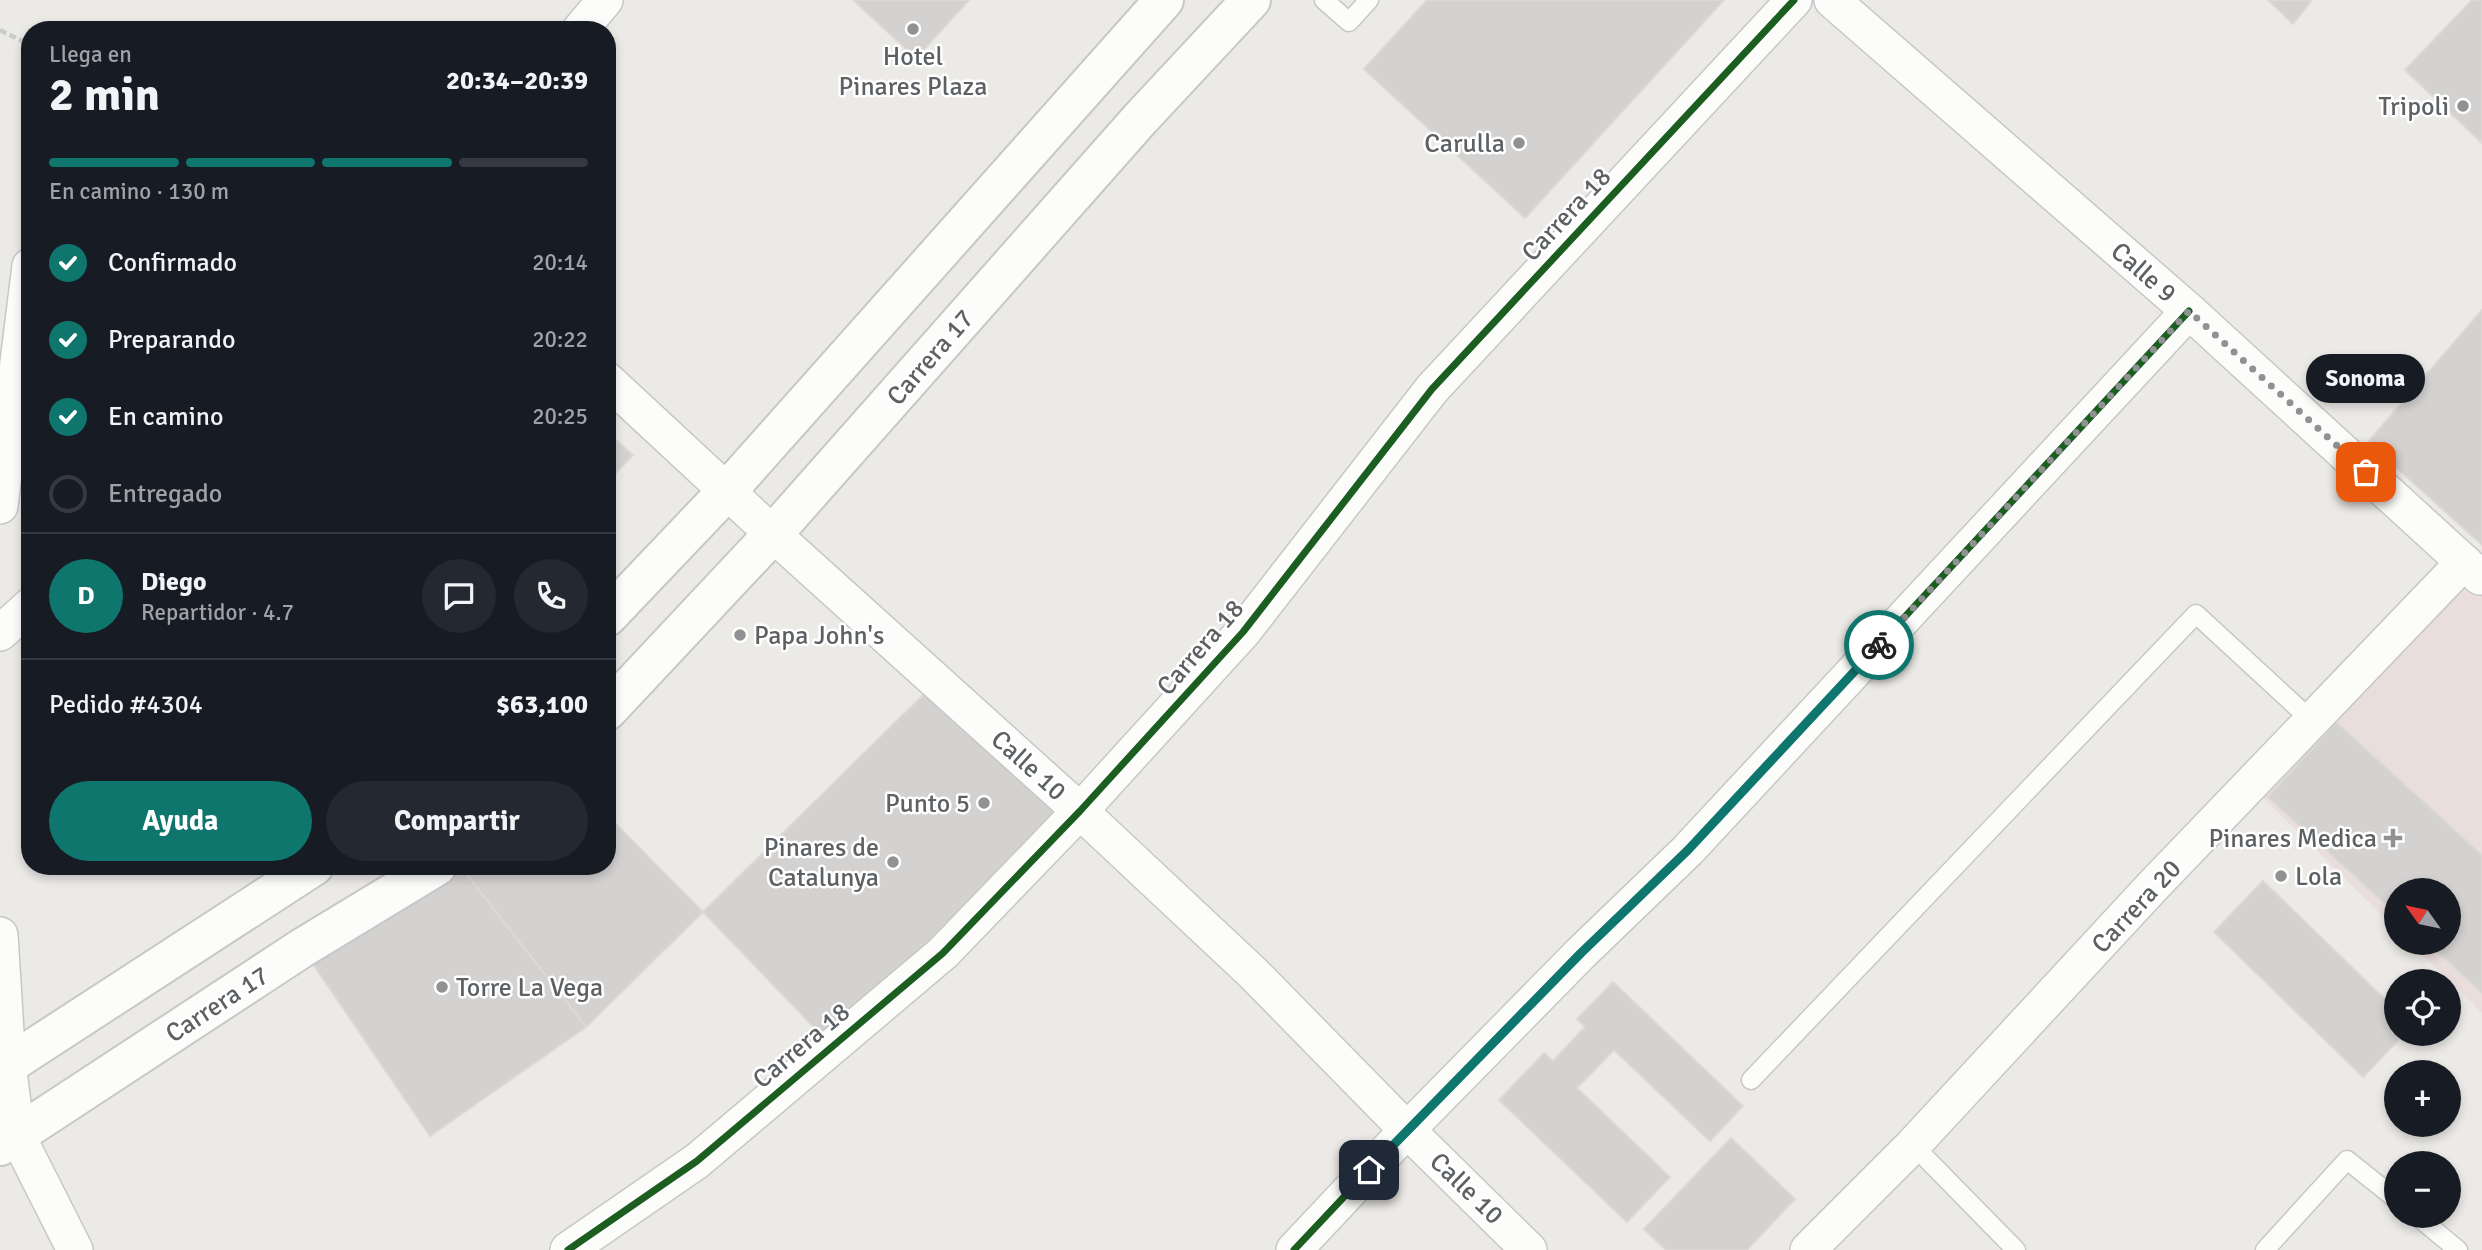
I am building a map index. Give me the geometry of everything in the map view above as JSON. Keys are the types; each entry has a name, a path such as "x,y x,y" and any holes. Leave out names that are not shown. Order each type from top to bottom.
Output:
{"main road":[{"path":"616,608 727,491 1164,0"},
{"name":"Carrera 17","path":"616,701 774,534 1130,130 1251,0"},
{"path":"4,1067 300,875"},
{"name":"Carrera 17","path":"9,1141 302,948 422,875"}],"street":[{"path":"588,21 605,0"},
{"name":"Carrera 18","path":"568,1250 697,1161 943,953 1080,811 1243,632 1432,388 1794,0"},
{"name":"Calle 9","path":"1832,0 2189,311 2473,570"},
{"path":"1294,1250 1407,1130 1581,953 1688,850 2189,311"},
{"path":"0,506 21,337"},
{"name":"Calle 10","path":"616,388 1253,972 1407,1130 1530,1250"},
{"name":"Carrera 20","path":"1808,1250 1913,1145 2311,720 2473,570"},
{"path":"0,633 21,614"},
{"path":"0,935 9,1141 75,1250"}],"lane":[{"path":"1324,0 1349,22 1369,0"},
{"path":"1751,1080 2196,614 2311,720"},
{"path":"1913,1145 2016,1250"},
{"path":"2265,1250 2347,1160 2384,1189"},
{"path":"2431,1228 2458,1250"}],"path":[{"path":"0,30 21,41"}],"shaded area":[{"name":"Pinares Medica","path":"2464,562 2482,579 2482,1013 2461,992 2461,969 2437,969 2424,956 2461,955 2461,878 2384,878 2384,917 2250,785"}],"building":[{"name":"Hotel Pinares Plaza","path":"853,0 969,0 916,58"},
{"name":"Carulla","path":"1427,0 1724,0 1525,218 1364,69"},
{"path":"2268,0 2312,0 2293,24"},
{"name":"Tripoli","path":"2472,0 2482,0 2482,143 2405,70"},
{"path":"2482,310 2482,545 2368,442"},
{"path":"616,440 633,455 616,473"},
{"name":"Pinares de Catalunya","path":"936,682 1080,811 832,1046 703,912"},
{"path":"2336,722 2482,855 2482,993 2461,974 2461,969 2456,969 2442,956 2461,955 2461,878 2384,878 2384,903 2268,797"},
{"path":"616,824 703,912 586,1027 467,875 616,875"},
{"name":"Torre La Vega","path":"422,875 467,875 586,1027 430,1136 302,948"},
{"path":"2263,881 2384,998 2384,1046 2393,1046 2363,1077 2214,932"},
{"path":"1613,982 1743,1106 1710,1141 1614,1050 1577,1088 1670,1177 1627,1222 1499,1100 1544,1053 1553,1061 1585,1027 1577,1019"},
{"path":"1731,1138 1795,1199 1747,1250 1666,1250 1644,1229"}],"cycle path":[{"path":"568,1250 697,1161 943,953 1080,811 1243,632 1432,389 1794,0"},
{"path":"1294,1250 1407,1130 1581,953 1688,850 2189,311"}],"way so far":[{"path":"1879,645 2189,311 2366,472"}],"place":[{"name":"Hotel Pinares Plaza","path":"913,29"},
{"name":"Tripoli","path":"2463,106"},
{"name":"Carulla","path":"1519,143"},
{"name":"Sonoma","path":"2366,472"},
{"name":"Papa John's","path":"740,635"},
{"name":"Punto 5","path":"984,803"},
{"name":"Pinares Medica","path":"2393,838"},
{"name":"Pinares de Catalunya","path":"893,862"},
{"name":"Lola","path":"2281,876"},
{"name":"Torre La Vega","path":"442,987"}],"route":[{"path":"1369,1170 1581,953 1688,850 1879,645"}]}
